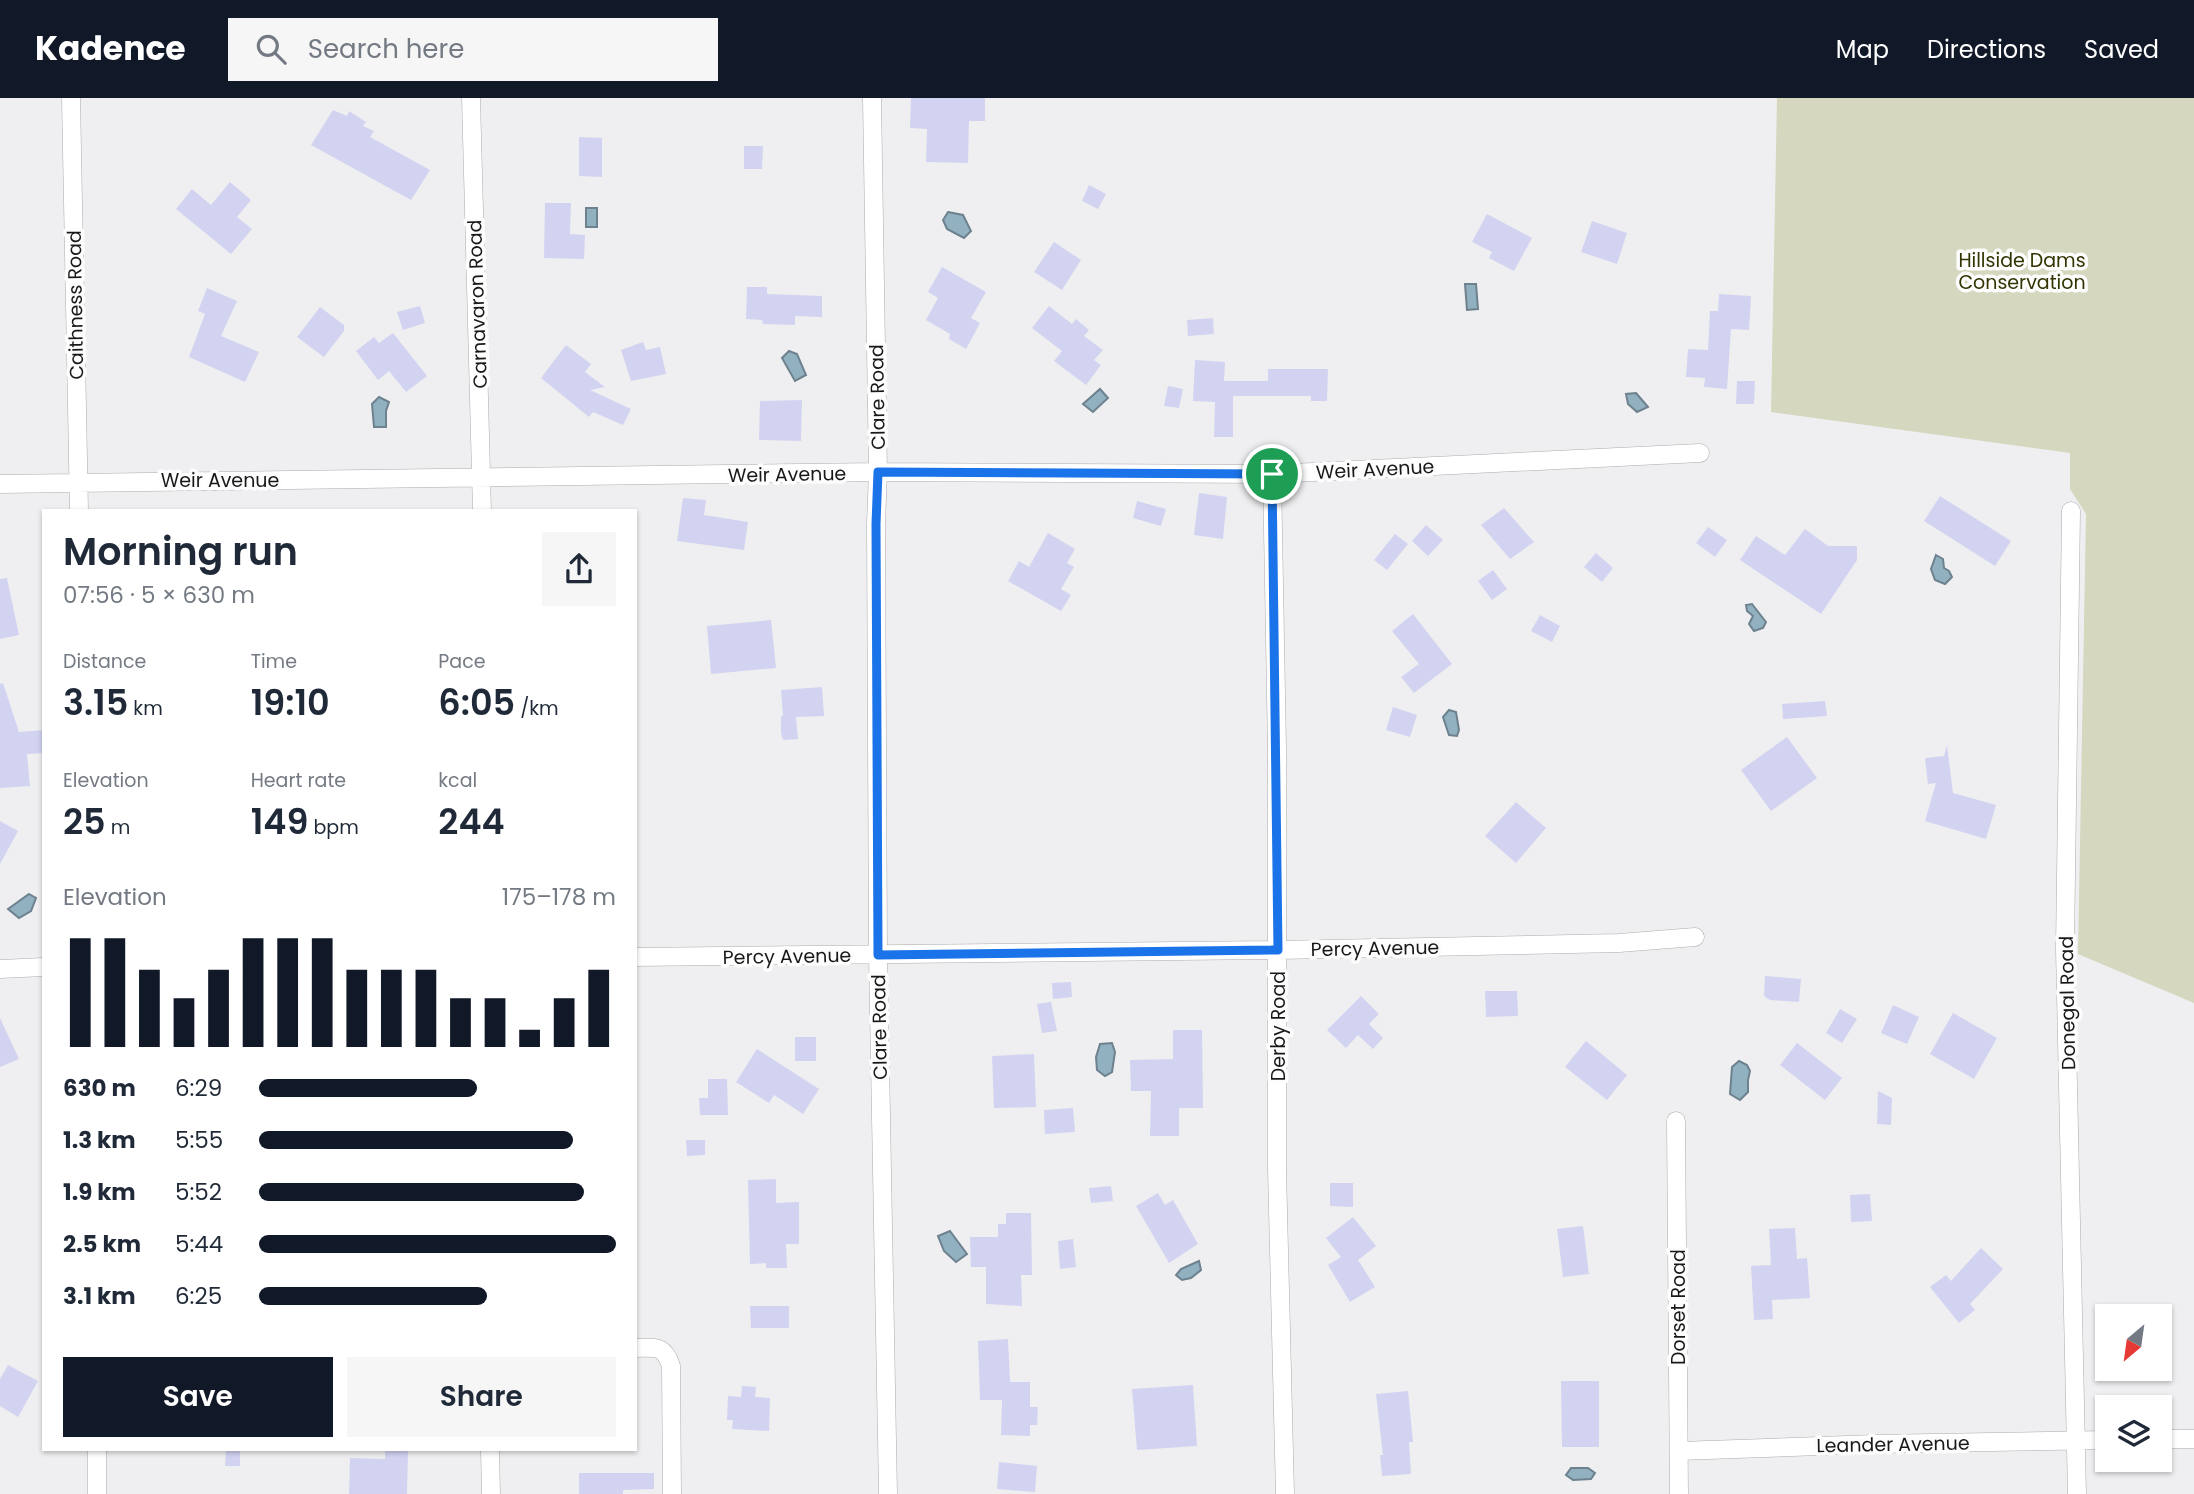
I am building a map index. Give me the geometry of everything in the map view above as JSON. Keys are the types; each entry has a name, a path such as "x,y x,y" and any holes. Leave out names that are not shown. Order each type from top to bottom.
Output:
{"street":[{"name":"Caithness Road","path":"71,98 79,509"},
{"name":"Carnavaron Road","path":"471,98 482,509"},
{"name":"Clare Road","path":"872,98 878,472 878,955 888,1494"},
{"name":"Weir Avenue","path":"0,484 878,472 1272,474 1699,453"},
{"name":"Derby Road","path":"1272,474 1278,950 1277,1169 1285,1494"},
{"name":"Donegal Road","path":"2071,511 2065,949 2077,1494"},
{"name":"Percy Avenue","path":"637,957 1278,950 1619,943 1695,937"},
{"path":"0,968 42,967"},
{"name":"Dorset Road","path":"1676,1121 1679,1494"},
{"path":"637,1348 658,1348 667,1354 671,1366 672,1494"},
{"path":"2172,1439 2194,1439"},
{"name":"Leander Avenue","path":"1679,1451 2095,1440"},
{"path":"97,1451 97,1494"},
{"path":"490,1451 491,1494"}],"green space":[{"name":"Hillside Dams Conservation","path":"1777,98 2194,98 2194,1003 2078,954 2086,514 2070,489 2070,453 1771,412"}],"water":[{"path":"586,208 597,208 597,227 586,227"},
{"path":"948,212 963,215 971,231 964,238 947,229 943,220"},
{"path":"1465,284 1476,284 1478,309 1467,310"},
{"path":"789,351 797,354 806,375 795,381 782,358"},
{"path":"1100,389 1108,398 1093,412 1083,404"},
{"path":"1636,393 1648,407 1637,412 1628,404 1626,394"},
{"path":"379,397 389,402 386,427 374,427 372,404"},
{"path":"1936,555 1943,559 1944,568 1952,577 1945,584 1935,580 1931,569"},
{"path":"1752,604 1766,622 1763,628 1754,631 1749,624 1753,616 1747,611 1746,605"},
{"path":"1449,710 1456,712 1459,730 1457,736 1449,735 1443,717"},
{"path":"29,894 36,898 31,911 19,918 8,909"},
{"path":"1112,1043 1115,1052 1112,1072 1105,1076 1097,1070 1096,1057 1100,1044"},
{"path":"1739,1061 1747,1065 1750,1071 1748,1092 1740,1100 1730,1094 1732,1067"},
{"path":"950,1231 967,1254 956,1262 944,1251 938,1236"},
{"path":"1199,1261 1201,1270 1191,1278 1182,1280 1176,1275 1181,1269"},
{"path":"1571,1468 1588,1468 1595,1473 1591,1479 1573,1480 1566,1475"}],"building":[{"path":"911,98 985,98 985,121 969,121 968,163 926,162 927,129 910,128"},
{"path":"333,110 347,116 349,111 366,122 363,126 374,131 370,137 430,170 411,200 311,145"},
{"path":"579,137 602,138 602,177 579,176"},
{"path":"744,146 763,146 762,169 744,169"},
{"path":"230,182 251,200 237,217 252,229 231,254 176,209 192,189 211,205"},
{"path":"1089,185 1106,194 1098,209 1082,201"},
{"path":"545,203 571,203 570,234 585,235 584,259 544,258"},
{"path":"1487,214 1532,238 1514,271 1489,258 1492,252 1472,242"},
{"path":"1592,221 1627,233 1617,264 1581,252"},
{"path":"1054,242 1081,260 1062,290 1034,272"},
{"path":"942,267 986,292 971,318 980,323 966,349 949,339 950,334 926,320 938,298 928,292"},
{"path":"747,287 767,287 767,294 822,296 822,317 795,316 795,325 763,324 762,320 746,319"},
{"path":"207,288 237,301 221,336 259,352 245,382 189,357 205,314 198,311"},
{"path":"1719,294 1751,296 1749,330 1731,329 1727,389 1704,387 1705,378 1686,377 1688,349 1708,350 1710,311 1718,311"},
{"path":"420,306 425,323 403,330 397,312"},
{"path":"1049,306 1072,324 1076,319 1089,330 1084,336 1103,350 1094,360 1101,365 1086,385 1054,361 1062,351 1032,328"},
{"path":"320,307 344,325 344,331 324,357 297,337"},
{"path":"1213,318 1214,334 1188,336 1187,320"},
{"path":"393,333 427,376 406,392 389,371 378,380 356,351 374,337 379,343"},
{"path":"643,342 646,350 660,347 666,374 631,381 621,350"},
{"path":"566,345 591,364 585,372 605,387 590,390 631,409 623,425 593,412 589,417 541,378"},
{"path":"1195,360 1225,362 1224,381 1268,381 1268,369 1328,369 1327,401 1311,401 1311,396 1233,396 1233,437 1214,437 1215,402 1193,401"},
{"path":"1737,381 1755,381 1754,404 1736,404"},
{"path":"1168,386 1183,389 1179,408 1164,406"},
{"path":"802,400 801,441 759,440 760,401"},
{"path":"1199,493 1227,497 1223,539 1194,535"},
{"path":"1940,496 2011,541 1995,566 1924,521"},
{"path":"683,498 706,500 704,515 748,522 744,550 677,541"},
{"path":"1137,501 1166,509 1161,526 1133,518"},
{"path":"1504,508 1534,542 1510,559 1481,525"},
{"path":"1426,525 1443,540 1428,556 1412,541"},
{"path":"1708,527 1727,540 1715,557 1696,543"},
{"path":"1805,529 1828,546 1857,546 1857,560 1821,614 1740,560 1756,536 1785,555"},
{"path":"1048,533 1075,549 1067,563 1074,567 1061,589 1071,595 1061,611 1008,581 1019,561 1029,567"},
{"path":"1395,534 1408,544 1387,570 1374,560"},
{"path":"1596,553 1613,568 1602,582 1584,567"},
{"path":"1493,570 1507,589 1492,600 1478,581"},
{"path":"7,578 19,635 0,639 0,579"},
{"path":"1413,614 1452,664 1414,693 1401,677 1419,664 1392,631"},
{"path":"1540,615 1560,626 1552,642 1531,631"},
{"path":"771,620 776,668 711,674 707,626"},
{"path":"3,683 19,732 42,730 42,753 27,754 30,786 0,788 0,684"},
{"path":"822,687 824,716 796,717 798,739 783,740 781,690"},
{"path":"1825,701 1827,716 1783,719 1782,704"},
{"path":"1393,707 1417,715 1410,737 1386,730"},
{"path":"1787,737 1817,778 1771,811 1741,770"},
{"path":"1947,745 1953,793 1996,805 1986,839 1925,821 1936,783 1928,784 1925,758 1944,756"},
{"path":"1516,802 1546,828 1516,863 1485,836"},
{"path":"0,821 18,831 0,864"},
{"path":"1765,976 1801,979 1799,1002 1770,1000 1764,996"},
{"path":"1071,982 1072,997 1053,999 1052,983"},
{"path":"1485,991 1517,991 1518,1016 1486,1017"},
{"path":"1361,996 1379,1014 1369,1024 1383,1038 1373,1049 1358,1035 1346,1048 1327,1030"},
{"path":"1051,1002 1057,1031 1042,1033 1037,1004"},
{"path":"1893,1005 1919,1017 1907,1044 1881,1033"},
{"path":"1840,1009 1857,1019 1842,1043 1826,1033"},
{"path":"1953,1013 1997,1038 1974,1079 1930,1054"},
{"path":"0,1018 19,1059 0,1067"},
{"path":"1173,1030 1202,1030 1203,1108 1179,1108 1179,1136 1150,1136 1151,1091 1131,1091 1130,1060 1173,1059"},
{"path":"795,1037 816,1037 816,1061 795,1061"},
{"path":"1586,1041 1627,1075 1607,1100 1565,1067"},
{"path":"1797,1043 1842,1078 1825,1100 1780,1065"},
{"path":"757,1049 819,1089 803,1114 774,1095 769,1103 736,1082"},
{"path":"1034,1054 1036,1107 994,1108 992,1056"},
{"path":"708,1079 727,1079 728,1115 700,1115 699,1098 708,1098"},
{"path":"1878,1091 1892,1098 1891,1125 1877,1124"},
{"path":"1073,1108 1075,1132 1045,1134 1044,1110"},
{"path":"686,1140 705,1140 705,1155 687,1156"},
{"path":"776,1179 776,1203 799,1202 799,1244 786,1244 787,1268 766,1268 766,1263 750,1264 748,1180"},
{"path":"1330,1183 1353,1183 1353,1207 1330,1206"},
{"path":"1111,1186 1113,1201 1091,1203 1089,1188"},
{"path":"1158,1193 1165,1205 1173,1200 1198,1244 1169,1263 1136,1206"},
{"path":"1870,1194 1872,1221 1851,1222 1850,1195"},
{"path":"1006,1213 1031,1213 1032,1275 1021,1275 1022,1306 986,1304 986,1267 971,1267 970,1237 998,1237 998,1224 1006,1224"},
{"path":"1353,1217 1376,1246 1358,1260 1375,1287 1350,1302 1328,1265 1341,1257 1326,1238"},
{"path":"1583,1226 1589,1274 1563,1277 1557,1229"},
{"path":"1795,1228 1797,1259 1807,1258 1810,1298 1772,1300 1773,1319 1754,1320 1751,1266 1771,1265 1769,1229"},
{"path":"1073,1239 1076,1267 1060,1269 1058,1241"},
{"path":"1981,1248 2003,1269 1970,1304 1975,1310 1959,1323 1930,1287 1946,1275 1951,1281"},
{"path":"750,1306 789,1306 789,1328 751,1328"},
{"path":"1008,1339 1010,1382 1030,1382 1030,1407 1038,1407 1037,1425 1030,1425 1030,1436 1001,1435 1002,1400 980,1400 978,1341"},
{"path":"8,1365 38,1381 18,1417 0,1406 0,1379"},
{"path":"1561,1381 1599,1381 1599,1447 1562,1447"},
{"path":"1193,1385 1197,1446 1137,1450 1132,1389"},
{"path":"742,1386 756,1387 755,1397 770,1398 769,1431 732,1429 733,1420 727,1420 728,1396 741,1397"},
{"path":"1408,1391 1413,1442 1409,1442 1411,1474 1382,1476 1380,1455 1383,1455 1376,1394"},
{"path":"226,1451 240,1451 240,1466 225,1466"},
{"path":"385,1451 408,1451 407,1494 349,1494 350,1458 385,1459"},
{"path":"999,1462 1037,1466 1035,1492 997,1489"},
{"path":"579,1473 654,1473 654,1489 623,1490 623,1494 579,1494"}],"route":[{"path":"878,472 1272,474 1278,950 878,955 878,472"}]}
